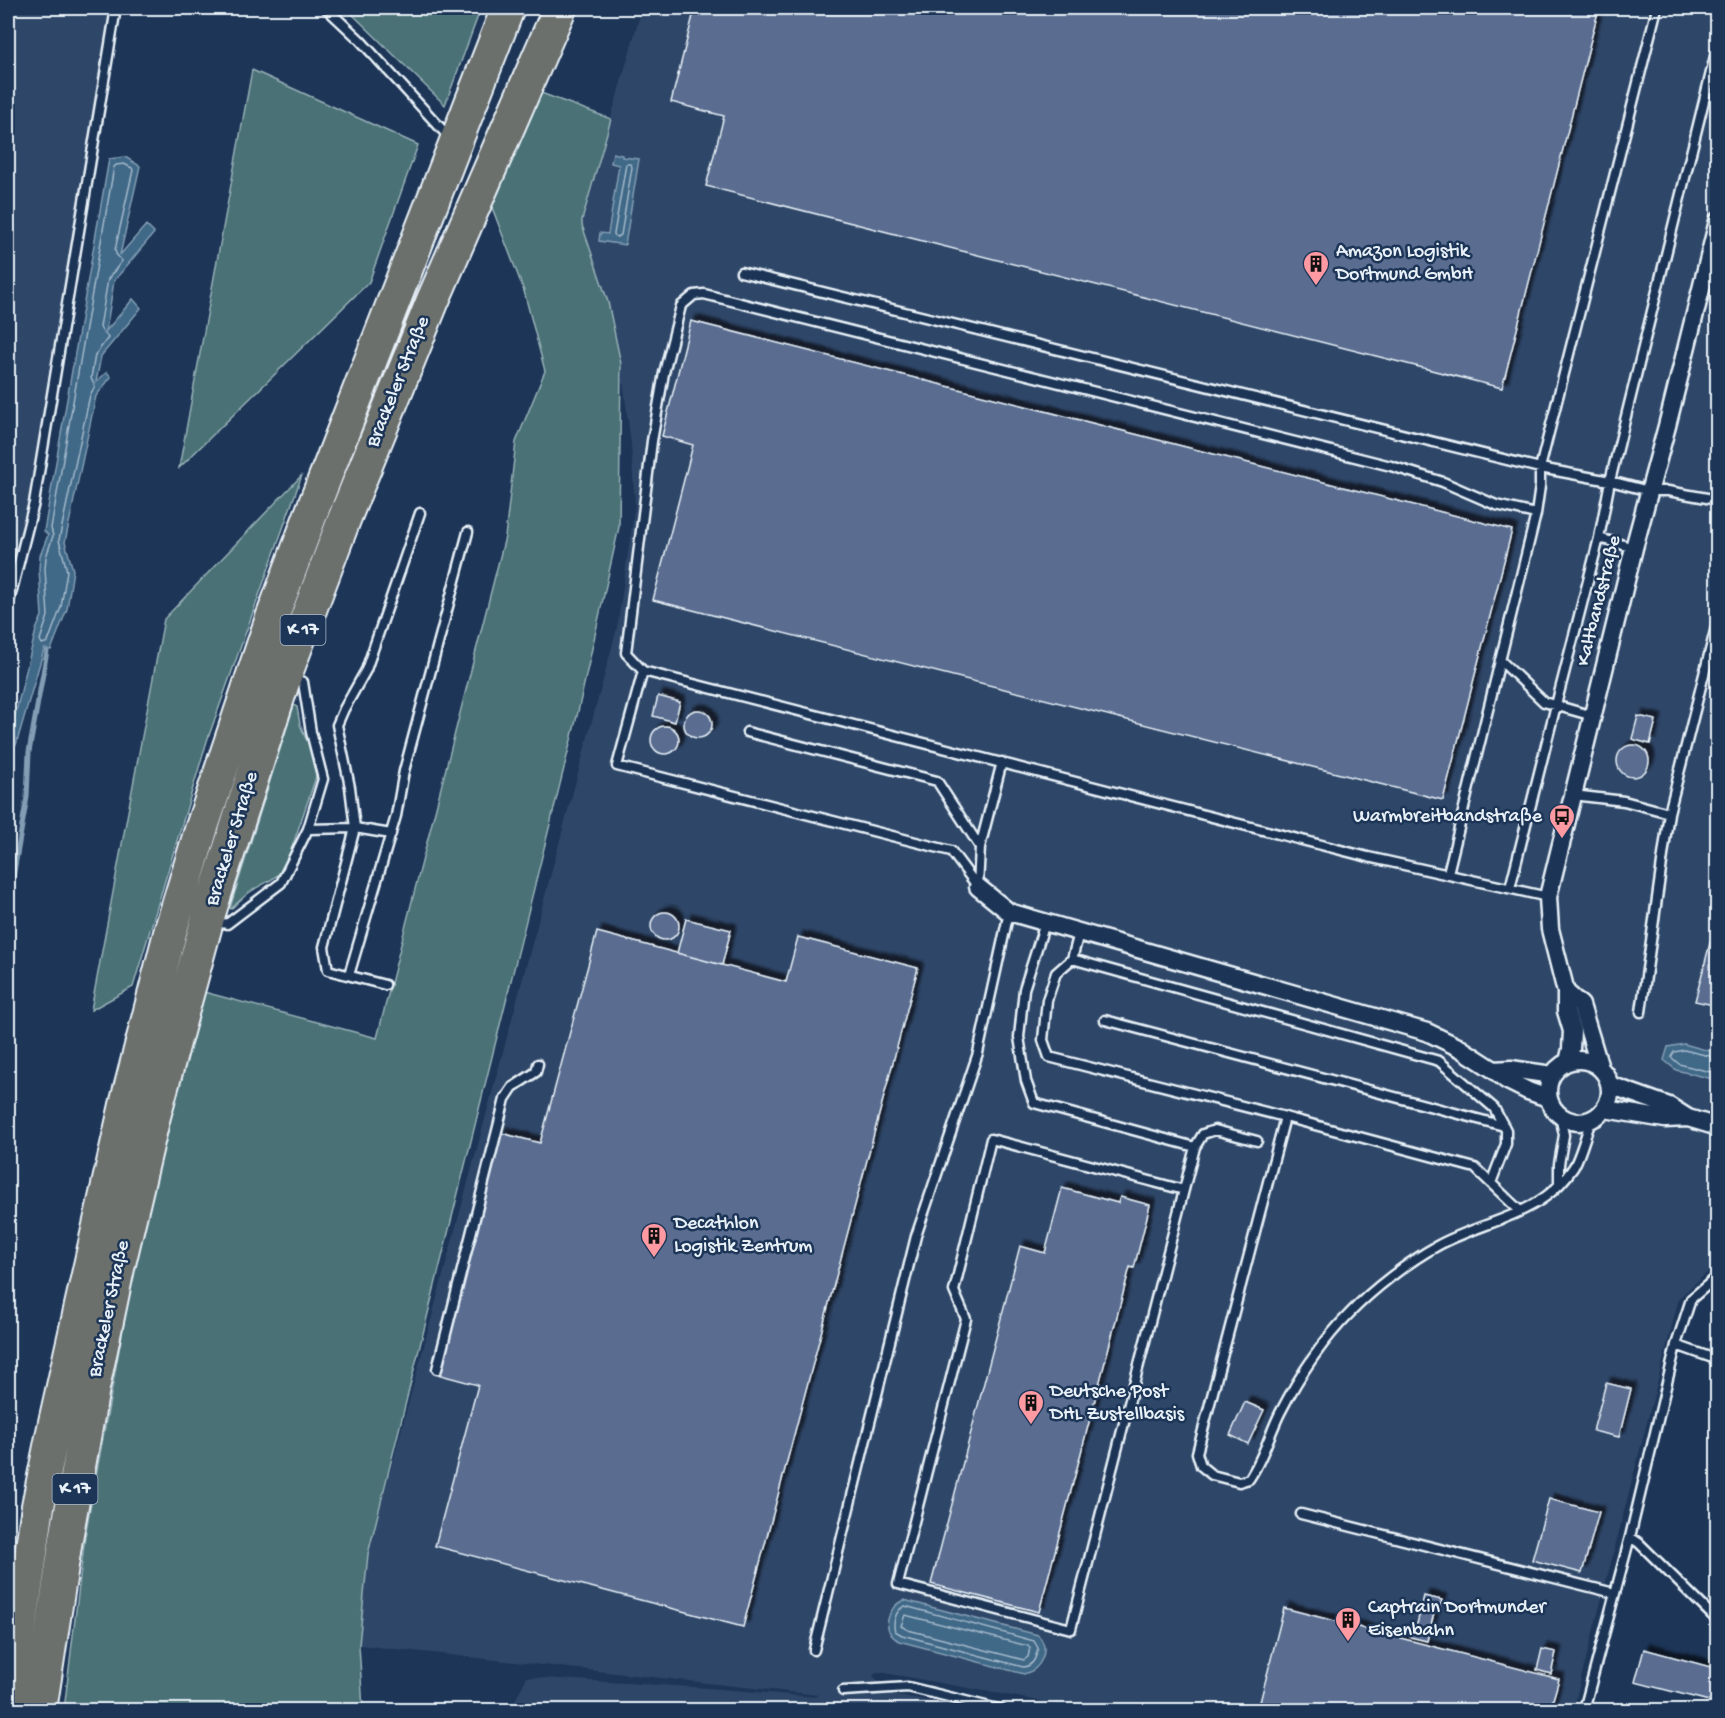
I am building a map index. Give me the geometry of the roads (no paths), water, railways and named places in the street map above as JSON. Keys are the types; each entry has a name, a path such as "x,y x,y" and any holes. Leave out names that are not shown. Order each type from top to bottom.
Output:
{"highway":[{"name":"Brackeler Straße","path":"8,1710 38,1506 55,1422 126,1105 171,929 201,830 272,618 508,8"},
{"name":"Brackeler Straße","path":"40,1710 70,1516 118,1268 157,1104 208,921 285,676 388,408 560,8"},
{"path":"56,1710 84,1529 114,1364 118,1268"},
{"path":"8,1569 26,1504 55,1422"}],"street":[{"name":"Kaltbandstraße","path":"1568,1062 1572,1031 1566,1011 1566,992 1550,929 1548,897 1718,221"},
{"path":"978,887 1009,912 1427,1032 1460,1048 1506,1080 1548,1098"},
{"name":"Kaltbandstraße","path":"1566,992 1581,1005 1600,1068"},
{"path":"1578,1060 1587,1060 1600,1068 1607,1076 1611,1094 1605,1109 1598,1117 1580,1123 1569,1121 1552,1108 1548,1098 1548,1087 1557,1069 1568,1062 1578,1060"},
{"path":"1494,1070 1511,1069 1552,1076"},
{"path":"1610,1085 1669,1106 1688,1118 1718,1127"},
{"path":"1605,1109 1665,1119 1688,1118"}],"lane":[{"path":"8,606 34,503 116,8"},
{"path":"326,8 360,40 456,144"},
{"path":"1448,873 1536,514 1540,468 1657,8"},
{"path":"1510,888 1599,538 1610,481 1718,44"},
{"path":"741,272 1540,468 1649,491 1668,491 1718,500"},
{"path":"1536,514 1496,505 1443,482 1391,466 704,294 694,295 681,306 664,374 652,441 626,653 643,671 1368,856 1548,897"},
{"path":"385,985 328,970 324,947 355,828 338,725 366,670 420,513"},
{"path":"349,975 396,816 404,771 468,532"},
{"path":"1599,538 1634,548"},
{"path":"1641,1012 1670,813 1718,619"},
{"path":"1500,660 1544,702 1593,716"},
{"path":"643,671 617,766 951,851 978,887"},
{"path":"208,921 227,924 281,883 308,829 323,779 311,732 303,682 285,676"},
{"path":"747,732 937,781 980,847"},
{"path":"978,887 980,847 1002,762"},
{"path":"1573,795 1624,801 1670,813"},
{"path":"308,829 355,828 391,834"},
{"path":"814,1650 916,1236 978,1053 1009,912"},
{"path":"1045,923 1024,989 1019,1037 1026,1081 1034,1103 1195,1147"},
{"path":"1079,933 1072,959 1056,973 1047,1000 1043,1040 1049,1057 1475,1168 1520,1211"},
{"path":"1072,959 1439,1061 1494,1108 1504,1126 1506,1144 1491,1183"},
{"path":"1105,1020 1504,1126"},
{"path":"437,1369 505,1099 513,1088 536,1072 538,1064"},
{"path":"1559,1182 1559,1164 1564,1135 1560,1116"},
{"path":"1285,1118 1197,1453 1201,1466 1212,1475 1239,1482 1249,1479 1258,1466 1279,1415 1299,1378 1319,1348 1351,1312 1389,1278 1437,1246 1520,1211 1544,1198 1575,1166 1591,1121"},
{"path":"1184,1190 991,1139 954,1291 966,1319 898,1584 1071,1629 1184,1190 1195,1147 1203,1134 1215,1130 1257,1141"},
{"path":"1584,1710 1630,1537 1676,1345 1692,1299 1718,1276"},
{"path":"1676,1345 1718,1360"},
{"path":"1301,1514 1614,1593"},
{"path":"1630,1537 1639,1543 1718,1621"},
{"path":"843,1691 908,1687 1002,1710"}],"water":[{"path":"613,153 622,155 622,157 639,159 625,245 599,241 600,233 608,234 619,165 611,163"},
{"path":"125,157 140,166 120,255 146,225 154,233 114,281 106,331 133,299 141,308 101,356 96,382 107,372 111,377 96,396 65,542 73,570 67,609 51,650 44,649 16,745 8,744 36,630 42,616 40,556 48,535 44,531 109,159"},
{"path":"1684,1044 1717,1053 1717,1080 1676,1070 1664,1060 1668,1047"},
{"path":"904,1600 1038,1635 1044,1646 1042,1658 1035,1668 1024,1674 899,1641 889,1631 888,1619 893,1608"}],"waterway":[{"path":"8,906 27,797 29,752 47,651"}],"place":[{"name":"Amazon Logistik Dortmund GmbH","path":"1316,287"},
{"name":"Warmbreitbandstraße","path":"1562,840"},
{"name":"Decathlon Logistik Zentrum","path":"654,1259"},
{"name":"Deutsche Post DHL Zustellbasis","path":"1031,1426"},
{"name":"Captrain Dortmunder Eisenbahn","path":"1348,1643"}]}
